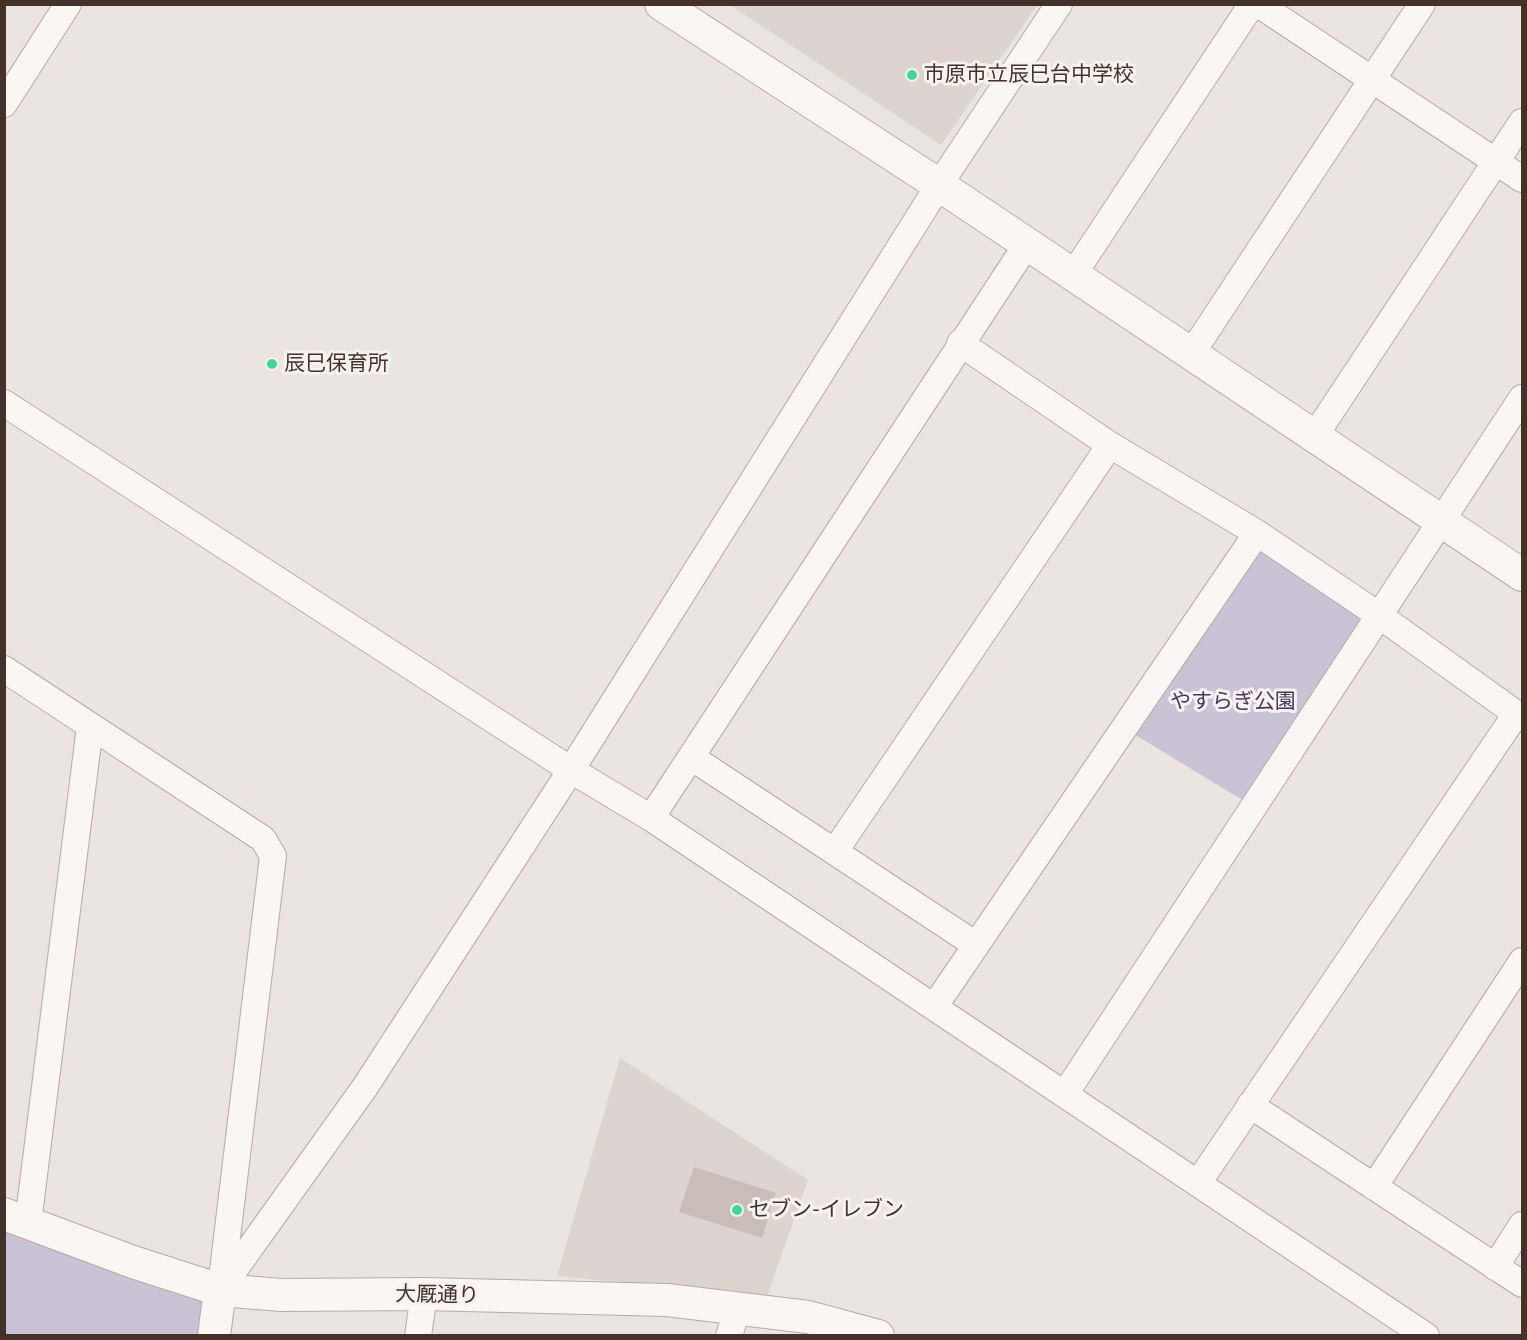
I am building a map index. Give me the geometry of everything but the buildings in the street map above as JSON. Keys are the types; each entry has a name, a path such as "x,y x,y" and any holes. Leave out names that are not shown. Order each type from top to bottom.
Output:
{"street":[{"path":"4,104 68,4"},
{"path":"661,4 939,185 1522,575"},
{"path":"220,1290 365,1087 570,770 939,185 1059,4"},
{"path":"1073,275 1252,4"},
{"path":"1258,4 1522,179"},
{"path":"1191,354 1422,4"},
{"path":"1314,437 1522,122"},
{"path":"651,818 1027,244"},
{"path":"960,343 1110,445 1257,533 1380,615 1519,716 1250,1105 1198,1184"},
{"path":"1065,1094 1522,398"},
{"path":"4,403 570,770 651,818 1426,1335"},
{"path":"835,852 1110,445"},
{"path":"934,1007 1257,533"},
{"path":"4,669 263,839 273,856 214,1335"},
{"path":"16,1218 90,726"},
{"path":"691,757 976,945"},
{"path":"1374,1186 1522,962"},
{"path":"1250,1105 1522,1284"},
{"name":"大厩通り","path":"16,1218 220,1290 281,1294 609,1298 733,1321 808,1317 878,1335"},
{"path":"1495,1267 1522,1225"},
{"path":"418,1335 424,1294"}],"shaded area":[{"name":"市原市立辰巳台中学校","path":"730,5 1037,5 941,145"},
{"path":"620,1058 808,1180 767,1296 557,1276"}],"green space":[{"name":"やすらぎ公園","path":"1257,533 1380,616 1254,807 1124,728"},
{"path":"4,1211 220,1290 214,1335 5,1335"}],"place":[{"name":"市原市立辰巳台中学校","path":"912,75"},
{"name":"辰巳保育所","path":"272,364"},
{"name":"セブン-イレブン","path":"737,1210"}]}
